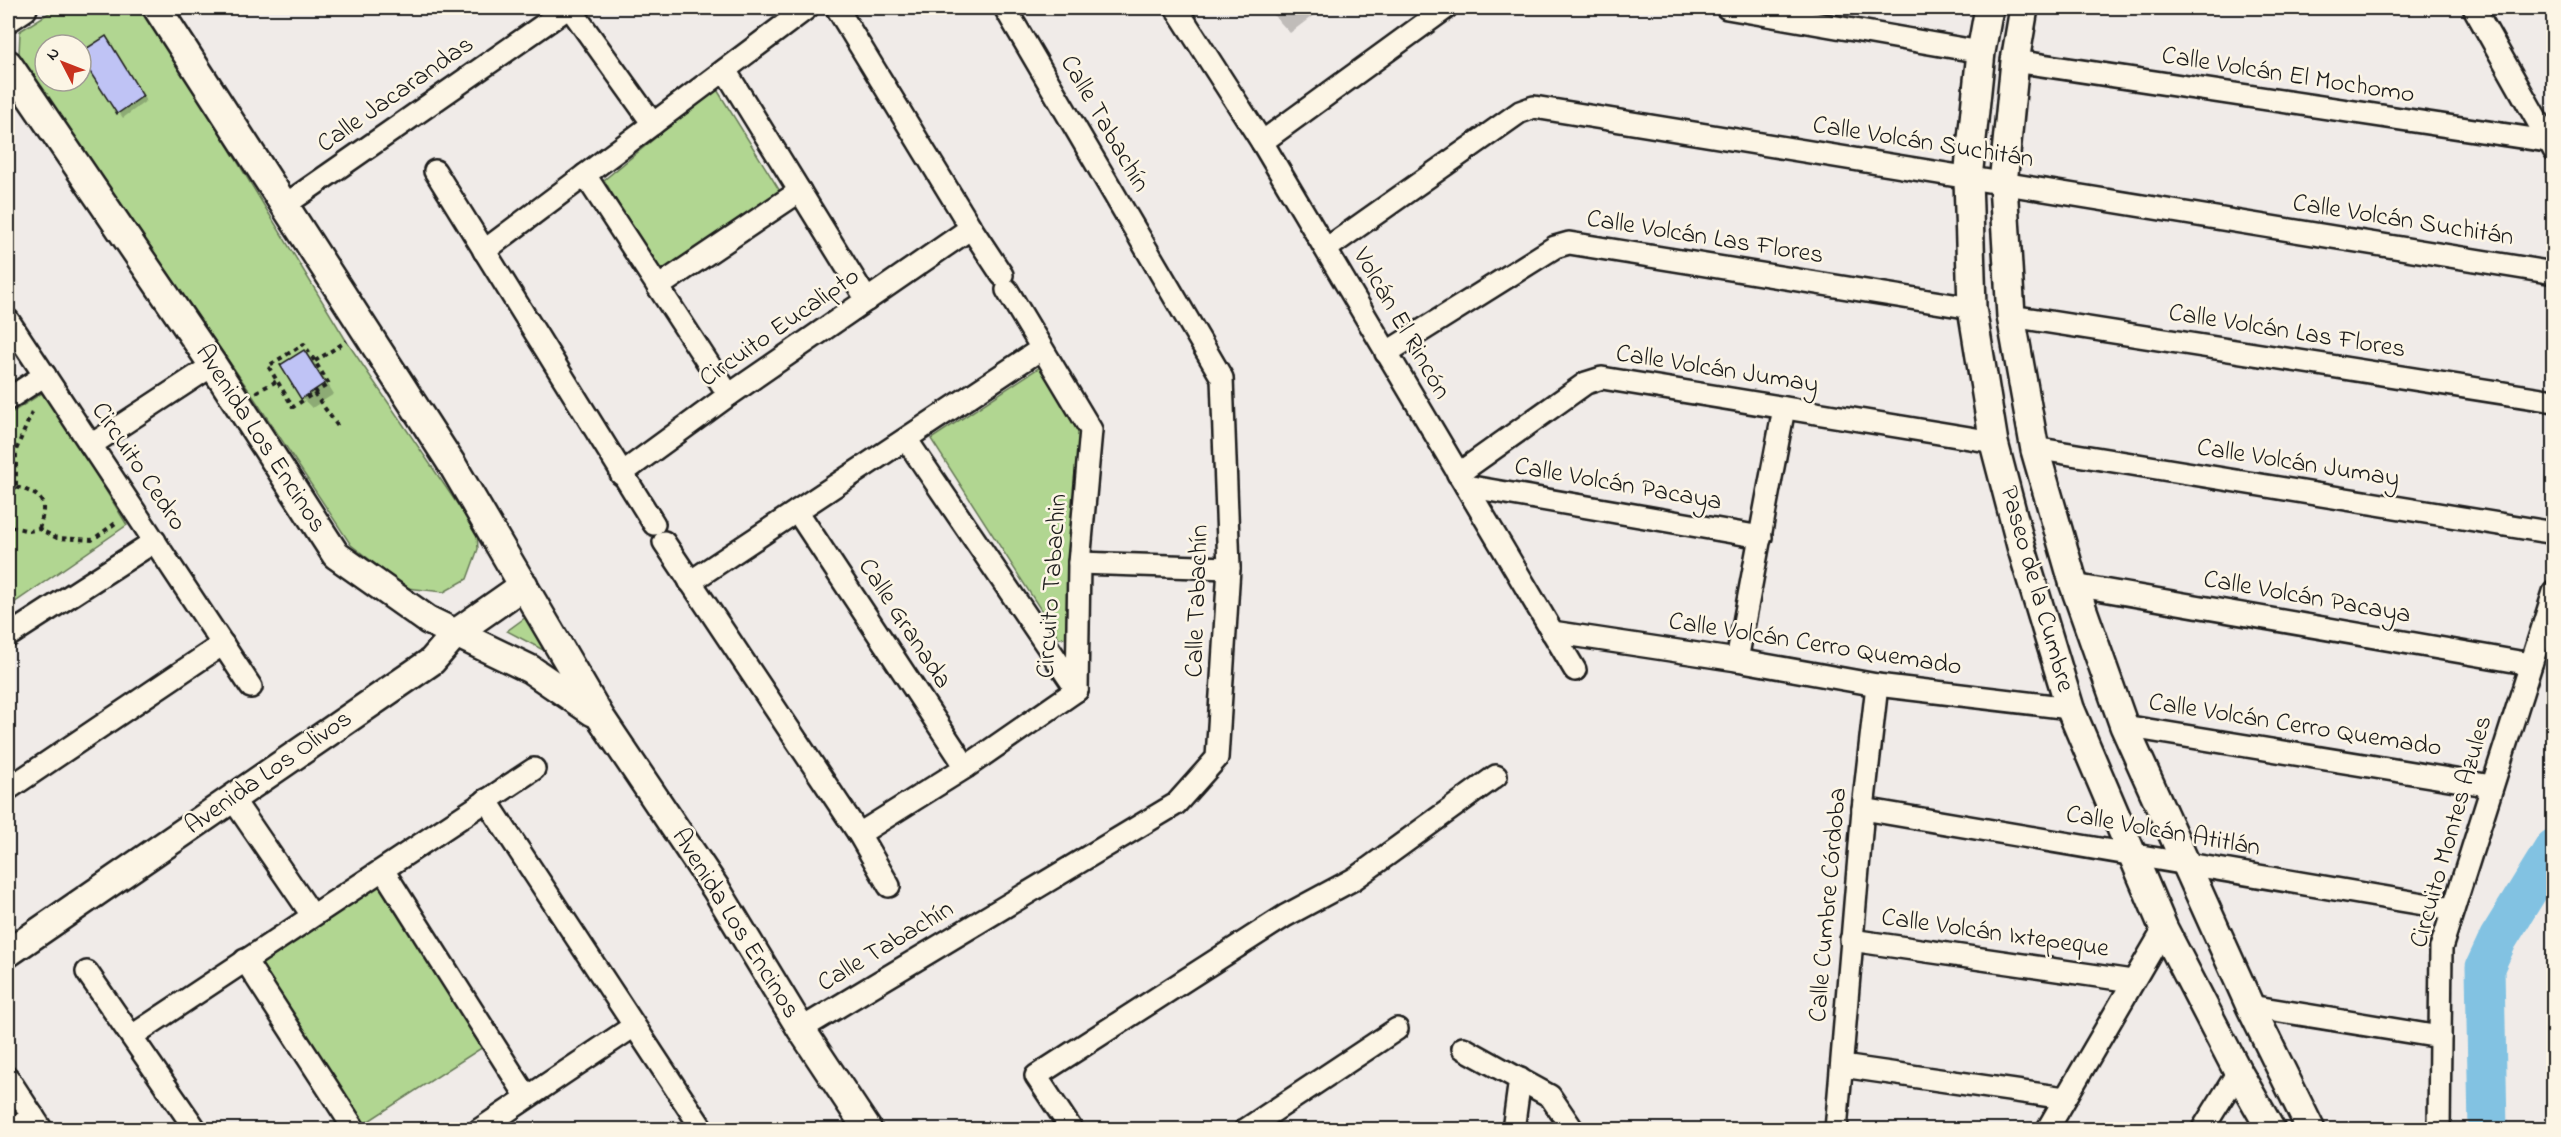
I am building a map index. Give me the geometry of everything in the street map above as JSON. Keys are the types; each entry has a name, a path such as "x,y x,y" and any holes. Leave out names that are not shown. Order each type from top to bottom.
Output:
{"street":[{"path":"8,18 23,8"},
{"name":"Avenida Los Encinos","path":"157,8 453,466 602,718 716,889 801,1029 868,1130"},
{"path":"569,8 653,124"},
{"name":"Calle Jacarandas","path":"285,206 569,8"},
{"path":"484,251 807,8"},
{"path":"837,8 971,228"},
{"name":"Calle Tabachín","path":"801,1029 1176,804 1217,758 1229,568 1222,378 1005,8"},
{"name":"Volcán El Rincón","path":"1176,8 1262,142 1575,670"},
{"path":"1262,142 1446,8"},
{"path":"1727,8 1981,52"},
{"name":"Paseo de la Cumbre","path":"1989,8 1981,52 1968,178 1972,308 1994,442 2070,708 2164,929 2238,1072 2271,1130"},
{"name":"Paseo de la Cumbre","path":"2024,8 2015,60 2003,184 2011,316 2034,448 2074,585 2124,726 2250,1006 2311,1130"},
{"path":"2474,8 2552,145"},
{"name":"Calle Volcán El Mochomo","path":"2015,60 2552,145"},
{"name":"Avenida Los Encinos","path":"8,64 213,364 336,555 428,620 531,669 602,718"},
{"path":"725,70 867,300"},
{"name":"Calle Volcán Suchitán","path":"1326,249 1520,112 1534,107 2553,273"},
{"path":"435,171 621,474 690,582 859,834 889,886"},
{"path":"585,175 729,395"},
{"path":"658,287 800,191"},
{"name":"Circuito Tabachin","path":"859,834 966,768 1077,690 1079,563 1091,430 971,228"},
{"name":"Circuito Eucalipto","path":"621,474 729,395 971,228"},
{"name":"Calle Volcán Las Flores","path":"1386,353 1555,247 1569,243 1972,308"},
{"name":"Calle Volcán Las Flores","path":"2011,316 2553,402"},
{"name":"Circuito Cedro","path":"8,320 251,687"},
{"path":"690,582 1041,349"},
{"path":"91,445 213,364"},
{"path":"8,399 45,375"},
{"name":"Calle Volcán Jumay","path":"1462,480 1586,383 1602,378 1994,442"},
{"path":"1737,660 1784,408"},
{"path":"906,439 1077,690"},
{"name":"Calle Volcán Jumay","path":"2034,448 2553,533"},
{"name":"Calle Volcán Pacaya","path":"1462,480 1761,537"},
{"name":"Calle Granada","path":"796,511 966,768"},
{"path":"8,636 155,541"},
{"path":"1079,563 1229,568"},
{"name":"Avenida Los Olivos","path":"8,953 432,661 457,632 524,585"},
{"name":"Calle Volcán Pacaya","path":"2074,585 2531,664"},
{"name":"Circuito Montes Azules","path":"2439,1130 2441,948 2553,592"},
{"name":"Calle Volcán Cerro Quemado","path":"1552,632 1737,660 1877,685 2070,708"},
{"path":"8,789 223,644"},
{"name":"Calle Cumbre Córdoba","path":"1836,1130 1863,808 1877,685"},
{"name":"Calle Volcán Cerro Quemado","path":"2124,726 2492,786"},
{"path":"132,1036 534,769"},
{"path":"1072,1130 1036,1076 1285,915 1354,879 1496,776"},
{"path":"232,798 312,915"},
{"path":"486,800 702,1130"},
{"name":"Calle Volcán Atitlán","path":"1863,808 2453,909"},
{"path":"382,870 527,1097"},
{"path":"2047,1130 2164,929"},
{"name":"Calle Volcán Ixtepeque","path":"1851,940 2132,981"},
{"path":"245,960 355,1130"},
{"path":"87,972 196,1130"},
{"path":"2250,1006 2440,1037"},
{"path":"479,1130 634,1026"},
{"path":"1245,1130 1397,1029"},
{"path":"1463,1048 1550,1096 1573,1130"},
{"path":"1842,1066 2066,1098"},
{"path":"2202,1130 2238,1072"},
{"path":"8,1078 38,1123 12,1130"},
{"path":"1513,1130 1520,1079"}],"path":[{"path":"315,361 366,330"},
{"path":"304,344 329,384 314,393 293,406 268,366 304,344"},
{"path":"314,393 339,428"},
{"path":"8,500 8,495 16,488 16,450 31,411 39,406"},
{"path":"16,488 32,491 40,498 45,508 39,529"},
{"path":"8,519 9,526 29,531 39,529 57,538 92,540 122,518"}],"green space":[{"path":"57,8 144,8 347,342 477,533 478,549 467,579 444,592 406,588 351,545 252,395 45,93 93,93 93,33 33,33 33,75 19,55 20,31"},
{"path":"716,88 783,196 661,276 604,180"},
{"path":"1043,365 1085,436 1074,637 1059,638 931,439"},
{"path":"45,391 127,525 8,607 8,415"},
{"path":"526,617 547,652 507,631"},
{"path":"381,884 483,1047 364,1124 259,964"}],"building":[{"path":"106,36 143,96 117,114 93,77 93,44"},
{"path":"304,350 325,383 301,399 280,365"}],"waterway":[{"path":"2488,1130 2485,967 2498,939 2554,848"}]}
